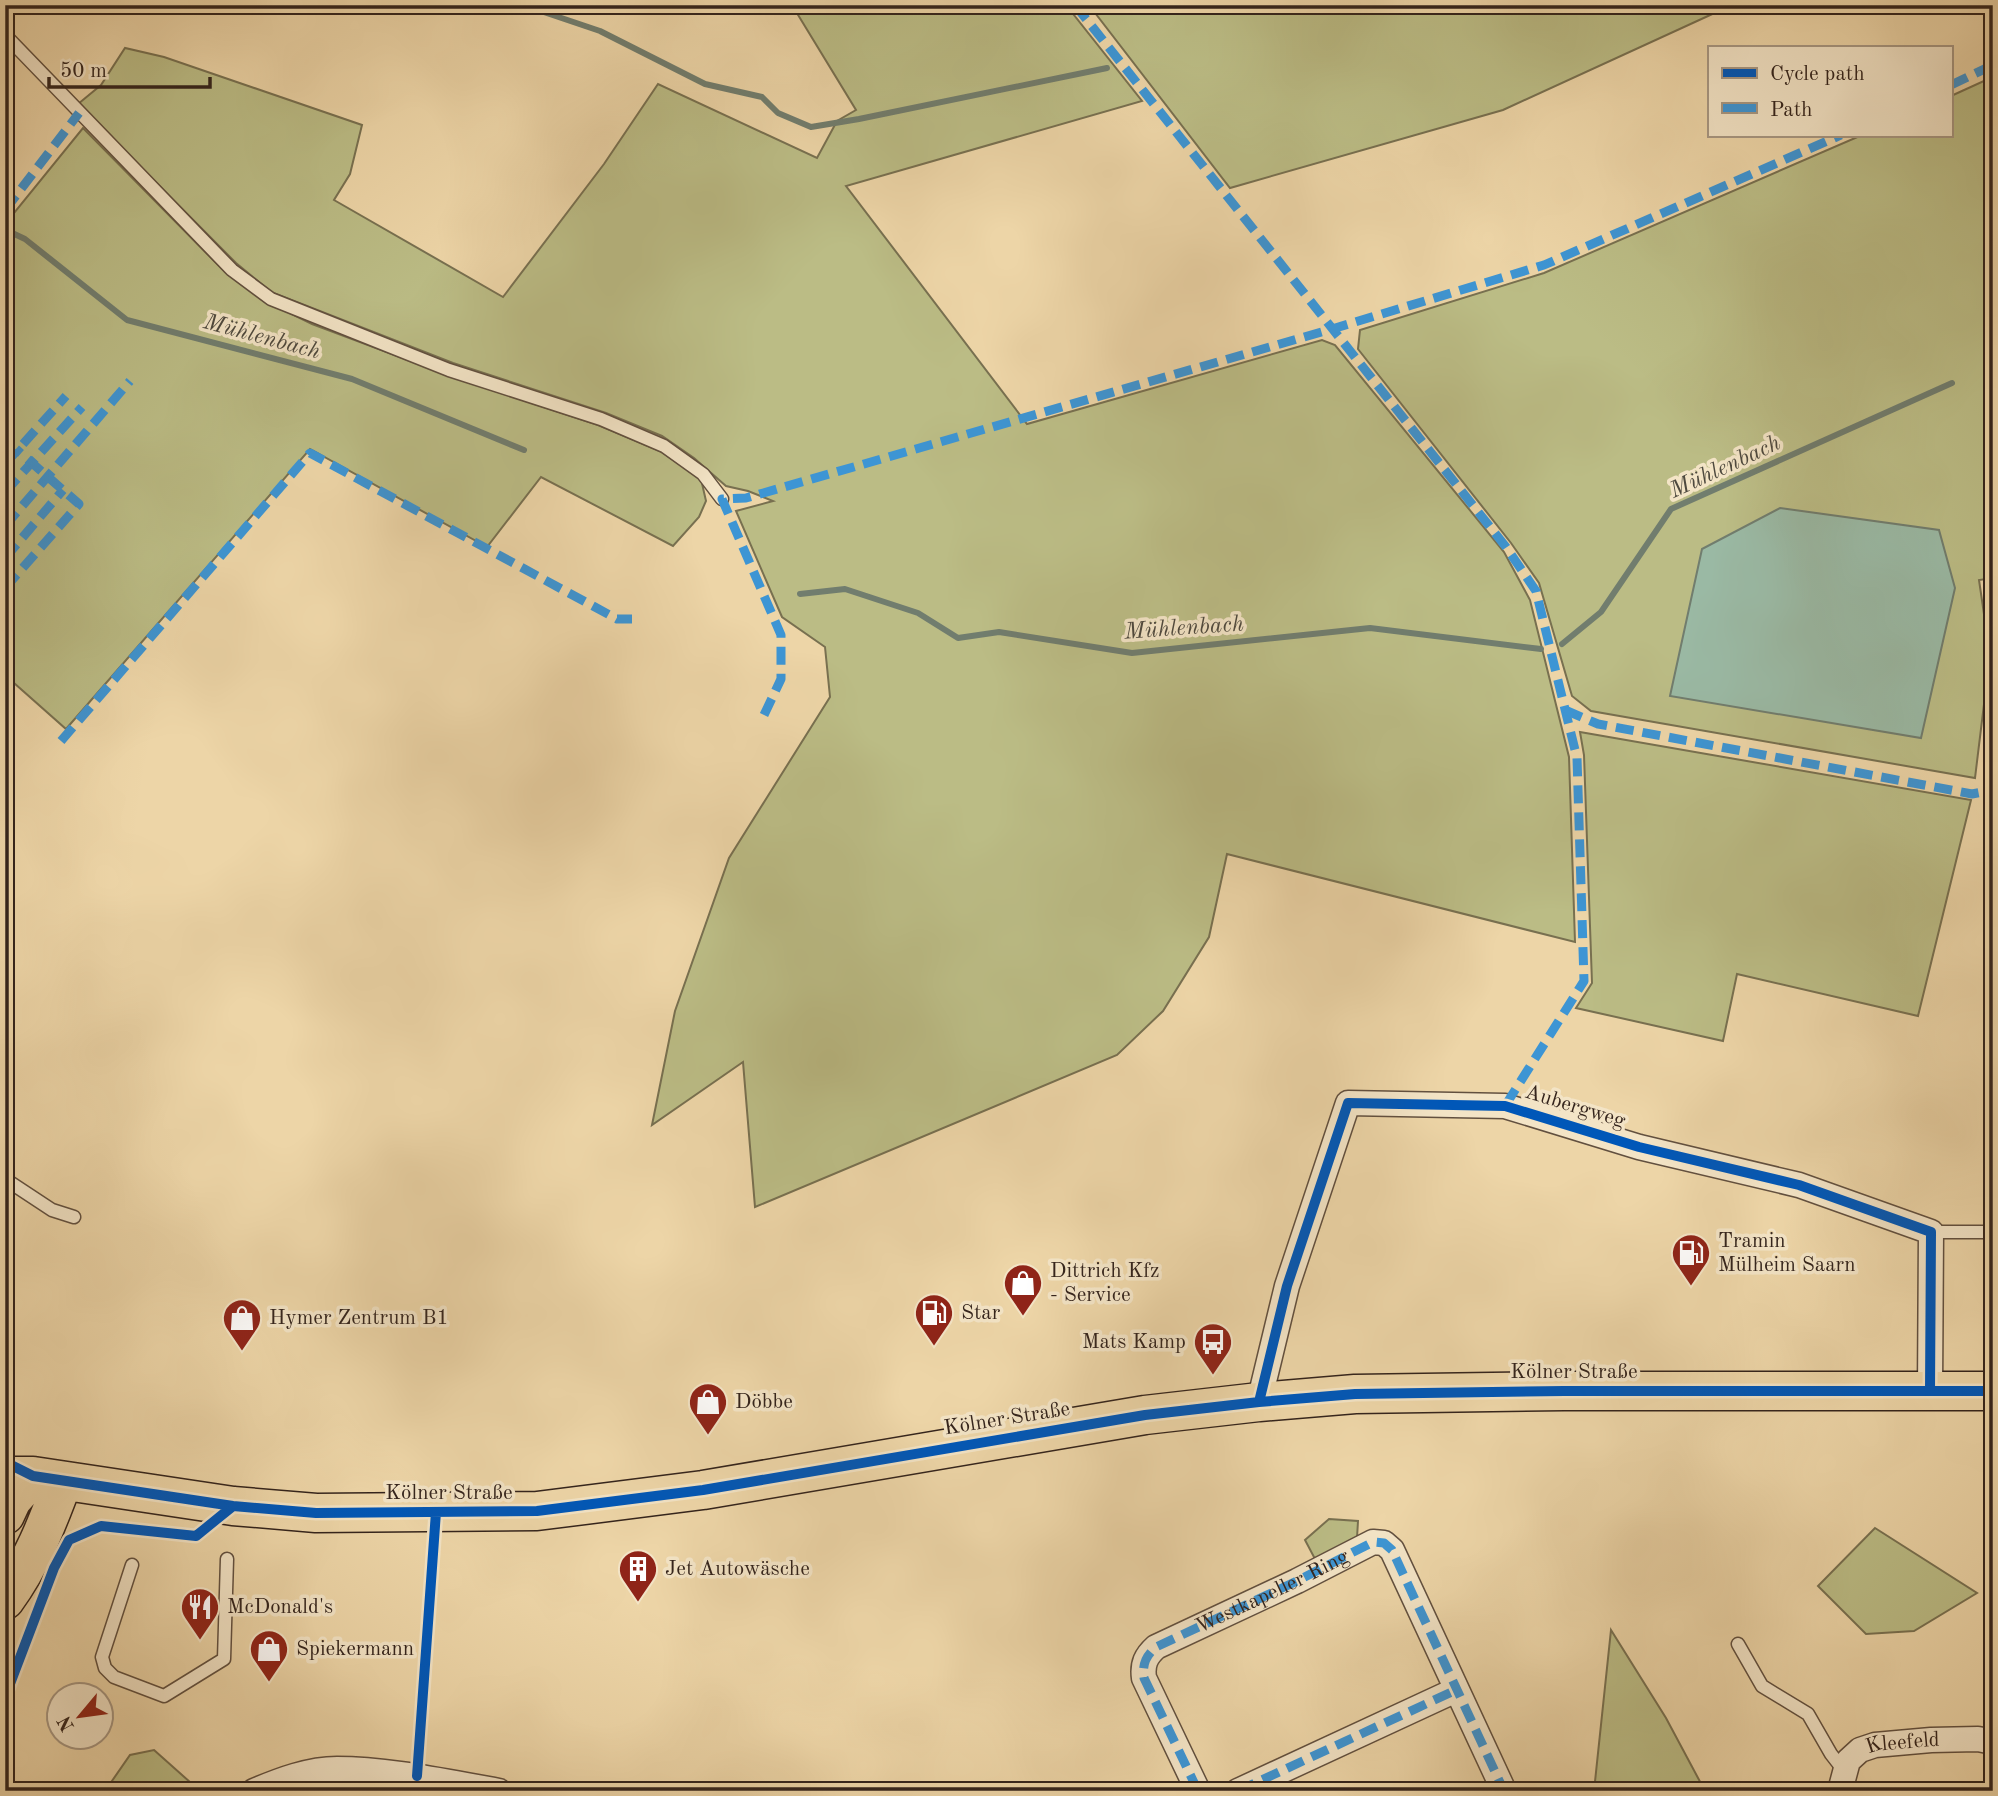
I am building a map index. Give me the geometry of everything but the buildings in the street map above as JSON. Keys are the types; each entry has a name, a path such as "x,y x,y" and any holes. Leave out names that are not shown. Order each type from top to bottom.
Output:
{"main road":[{"name":"Kölner Straße","path":"27,1474 233,1506 316,1513 537,1511 703,1490 1145,1415 1355,1394 1993,1391"},
{"path":"5,1515 27,1474"},
{"path":"5,1600 24,1574 41,1541 27,1474"}],"street":[{"name":"Aubergweg","path":"1259,1402 1286,1286 1348,1103 1505,1106 1639,1147 1799,1185 1931,1232"},
{"path":"1930,1391 1931,1232"},
{"name":"Westkapeller Ring","path":"1198,1791 1144,1678 1143,1669 1149,1654 1156,1647 1373,1542 1384,1543 1392,1550 1504,1791"},
{"path":"1238,1791 1456,1690"},
{"name":"Kleefeld","path":"1842,1782 1848,1761 1860,1750 1875,1745 1931,1740 1993,1742"},
{"path":"254,1791 288,1777 336,1769 417,1776 499,1791"}],"lane":[{"path":"5,35 232,270 271,299 449,370 601,419 664,446 703,474 722,499"},
{"path":"5,1179 52,1210 74,1217"},
{"path":"1931,1232 1993,1232"},
{"path":"132,1566 102,1657 105,1668 114,1677 164,1696 224,1659 227,1559"},
{"path":"1738,1644 1762,1686 1808,1714 1831,1754 1842,1782"}],"green space":[{"path":"792,5 1066,5 1142,101 846,186 1027,424 1322,340 1335,345 1504,552 1530,600 1569,757 1575,942 1227,854 1209,937 1163,1011 1117,1055 755,1207 743,1062 652,1125 675,1011 729,858 830,697 825,647 782,617 736,511 773,501 726,486 694,458 662,436 606,413 453,363 271,292 236,263 78,104 101,85 125,48 164,57 362,125 350,174 334,200 503,297 604,164 658,84 817,158 837,121 856,110"},
{"path":"1089,5 1732,5 1503,110 1230,188"},
{"path":"1986,80 1993,89 1993,578 1979,580 1990,655 1975,778 1591,711 1572,696 1539,583 1511,543 1358,349 1360,330 1544,273 1860,136 1952,136 1952,96"},
{"path":"83,128 226,273 265,301 312,324 456,378 598,425 660,451 701,479 706,501 699,517 673,546 541,477 487,547 310,449 66,729 5,675 5,224"},
{"path":"1580,732 1971,800 1918,1016 1737,974 1723,1041 1576,1008 1592,983 1584,755"},
{"path":"1329,1519 1358,1521 1357,1538 1315,1559 1305,1540"},
{"path":"1875,1528 1977,1593 1914,1631 1866,1634 1818,1586"},
{"path":"1611,1630 1666,1718 1705,1791 1594,1791"},
{"path":"154,1750 200,1791 105,1791 130,1755"}],"shaded area":[{"path":"1780,508 1939,530 1955,588 1921,738 1670,696 1702,549"}],"waterway":[{"path":"437,11 526,6 600,31 705,84 762,97 778,113 811,127 1107,68"},
{"name":"Mühlenbach","path":"8,231 25,239 127,320 352,379 524,450"},
{"name":"Mühlenbach","path":"1562,644 1601,612 1671,509 1952,383"},
{"name":"Mühlenbach","path":"800,594 845,589 918,613 958,638 999,632 1132,653 1370,628 1541,649"}],"marked path":[{"path":"1075,5 1506,547 1536,591 1577,758 1584,981 1505,1106"},
{"path":"1952,85 1993,65"},
{"path":"5,210 79,113"},
{"path":"764,715 781,679 781,635 722,499 746,498 1544,265 1839,136"},
{"path":"5,526 130,381"},
{"path":"5,464 66,396"},
{"path":"5,492 82,407"},
{"path":"5,588 79,504 16,449"},
{"path":"61,741 310,453 617,619 632,619"},
{"path":"5,558 63,490"},
{"path":"1565,710 1598,724 1972,794 1993,790"},
{"path":"1198,1791 1144,1678 1144,1664 1150,1654 1156,1647 1373,1542 1384,1543 1392,1550 1504,1791"},
{"path":"1238,1791 1456,1690"}],"cycle path":[{"path":"1259,1402 1287,1286 1348,1103 1505,1106 1639,1147 1799,1185 1931,1232 1930,1391"},
{"path":"5,1462 33,1476 233,1506 316,1513 537,1511 703,1490 1145,1415 1355,1394 1993,1391"},
{"path":"5,1697 54,1568 69,1540 101,1526 196,1536 233,1506"},
{"path":"417,1776 436,1512"}],"place":[{"name":"Tramin Mülheim Saarn","path":"1691,1287"},
{"name":"Dittrich Kfz - Service","path":"1023,1317"},
{"name":"Star","path":"934,1347"},
{"name":"Hymer Zentrum B1","path":"242,1352"},
{"name":"Mats Kamp","path":"1213,1376"},
{"name":"Döbbe","path":"708,1436"},
{"name":"Jet Autowäsche","path":"638,1603"},
{"name":"McDonald's","path":"200,1641"},
{"name":"Spiekermann","path":"269,1683"}]}
